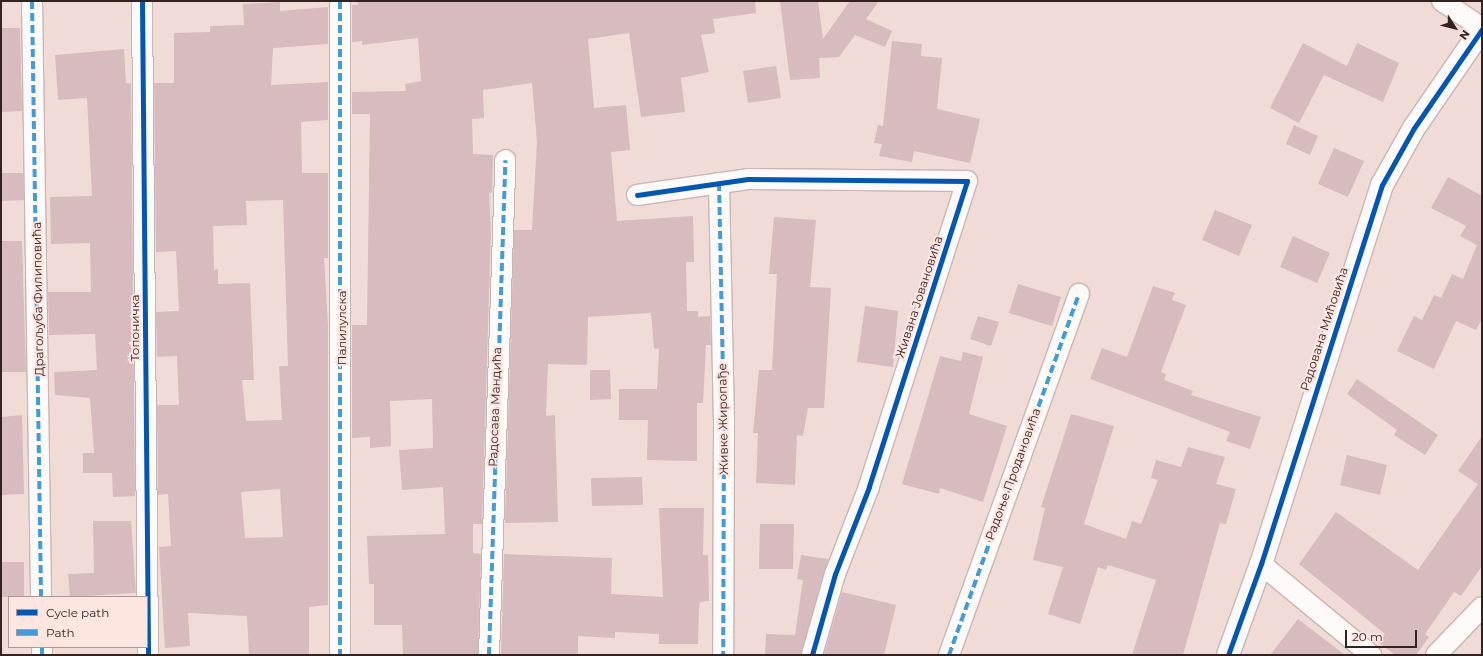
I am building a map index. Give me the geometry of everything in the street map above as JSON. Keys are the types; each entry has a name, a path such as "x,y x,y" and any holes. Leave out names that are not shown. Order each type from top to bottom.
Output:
{"street":[{"name":"Драгољуба Филиповића","path":"32,1 41,596"},
{"name":"Топоничка","path":"142,1 147,596"},
{"name":"Палилулска","path":"340,1 340,655"},
{"path":"1442,1 1482,29"},
{"name":"Радована Мићовића","path":"1228,655 1261,564 1382,185 1414,128 1482,29"},
{"name":"Радосава Мандића","path":"489,655 505,160"},
{"name":"Живана Јовановића","path":"719,183 748,179 967,181 868,487 835,574 812,655"},
{"path":"637,195 719,183"},
{"name":"Живке Жиропађе","path":"719,183 724,423 722,655"},
{"name":"Радоње Продановића","path":"949,655 1079,294"},
{"path":"1261,564 1371,655"},
{"path":"1436,655 1482,607"}],"building":[{"path":"357,1 755,1 756,13 713,19 715,33 701,35 709,72 681,78 685,112 641,117 629,33 588,39 594,108 626,105 630,150 611,152 617,221 693,216 694,262 686,262 687,311 698,311 698,317 710,316 711,345 706,345 703,403 697,403 697,461 647,460 648,420 619,420 619,389 657,389 659,349 654,349 651,313 588,317 587,365 548,364 546,416 555,415 558,522 505,523 514,230 532,230 537,142 532,83 483,90 484,118 472,119 473,154 493,155 492,193 489,193 491,230 482,524 473,524 473,553 481,554 478,655 403,655 402,625 374,625 374,584 369,584 367,536 445,534 443,487 402,490 399,450 433,448 432,399 390,401 391,446 370,448 370,437 352,438 352,325 367,325 370,114 352,114 352,92 406,91 405,84 421,81 418,38 362,45 362,41 352,42 352,5 358,5"},
{"path":"780,1 818,1 823,39 850,1 879,1 866,19 892,31 885,47 855,35 839,57 819,58 820,78 790,80"},
{"path":"280,2 280,11 328,7 328,44 273,48 271,85 328,82 328,120 301,122 302,173 328,173 328,258 324,258 328,325 328,605 309,607 309,655 249,655 247,616 188,613 190,646 165,648 159,547 171,546 168,494 158,495 157,405 179,405 177,356 157,357 156,312 179,311 176,251 156,252 154,83 174,83 174,33 210,32 210,26 244,25 243,4","holes":["283,200 288,366 279,366 282,420 246,421 242,380 254,380 250,283 218,284 218,269 214,270 213,226 247,225 246,201","280,489 283,537 245,538 241,492"]},
{"path":"1,28 20,28 22,111 1,112"},
{"path":"892,41 922,44 921,56 942,58 937,109 980,119 970,163 914,151 912,162 879,156 882,144 874,143 878,125 883,126"},
{"path":"1303,43 1347,66 1357,43 1399,63 1383,102 1324,75 1299,123 1270,108"},
{"path":"124,49 126,83 131,83 135,496 113,497 112,473 83,473 83,453 94,453 90,398 55,395 54,372 97,370 95,334 49,335 48,292 91,292 90,243 51,244 50,197 92,196 87,98 58,100 55,55"},
{"path":"776,66 781,98 748,103 743,71"},
{"path":"1294,125 1318,136 1310,155 1286,144"},
{"path":"1334,148 1364,161 1348,197 1318,184"},
{"path":"1,173 23,173 24,200 1,201"},
{"path":"1448,177 1482,196 1482,319 1476,330 1456,321 1434,369 1397,351 1414,316 1422,320 1434,295 1441,298 1452,274 1463,279 1477,245 1460,236 1466,226 1431,208"},
{"path":"1215,210 1252,225 1239,256 1202,240"},
{"path":"774,217 816,220 810,287 831,288 824,408 808,408 803,436 797,435 795,485 756,483 758,433 753,433 759,370 772,370 777,274 769,274"},
{"path":"1293,236 1330,253 1317,283 1280,267"},
{"path":"1,241 22,241 26,372 1,372"},
{"path":"1018,284 1061,297 1052,326 1009,313"},
{"path":"1153,286 1175,293 1172,300 1186,305 1161,372 1166,374 1164,380 1193,391 1191,395 1261,417 1250,449 1226,441 1230,432 1090,379 1102,348 1127,357"},
{"path":"865,306 898,311 893,367 857,362"},
{"path":"978,316 999,322 991,346 970,339"},
{"path":"963,352 983,357 969,414 1007,426 983,502 940,488 939,494 902,484 940,356 961,361"},
{"path":"590,370 610,370 611,399 590,400"},
{"path":"1357,379 1438,435 1425,455 1394,435 1397,430 1347,394"},
{"path":"1071,414 1114,426 1084,524 1126,539 1132,521 1141,524 1158,480 1151,478 1156,460 1181,467 1188,447 1225,457 1216,484 1236,489 1226,524 1220,523 1183,655 1132,655 1156,580 1108,565 1106,570 1098,567 1080,624 1048,614 1063,567 1033,560 1045,508 1041,507"},
{"path":"22,415 24,494 1,495 1,417"},
{"path":"1482,436 1482,566 1461,596 1454,592 1425,634 1429,637 1416,655 1395,655 1379,643 1385,634 1299,564 1336,512 1418,570 1478,484 1458,471"},
{"path":"1347,455 1387,465 1380,495 1340,485"},
{"path":"642,477 643,505 592,506 591,478"},
{"path":"659,508 704,508 703,555 708,555 709,601 700,602 698,644 659,644 659,634 615,632 615,638 578,636 578,655 501,655 504,554 612,558 611,594 663,597"},
{"path":"93,521 131,521 136,593 70,596 68,574 94,573"},
{"path":"760,524 794,524 793,569 759,569"},
{"path":"801,555 828,559 801,655 765,655 766,634 795,635 803,580 797,579"},
{"path":"1,562 24,562 24,596 1,597"},
{"path":"842,592 896,605 884,655 824,655"},
{"path":"1298,619 1345,655 1270,655"}],"marked path":[{"path":"32,1 41,596"},
{"path":"340,1 340,655"},
{"path":"489,655 505,160"},
{"path":"719,183 724,423 723,655"},
{"path":"949,655 1079,294"},
{"path":"42,648 42,655"}],"cycle path":[{"path":"142,1 147,596"},
{"path":"1228,655 1261,564 1382,185 1414,128 1482,29"},
{"path":"637,195 748,179 967,181 869,487 835,574 812,655"},
{"path":"148,648 148,655"}]}
